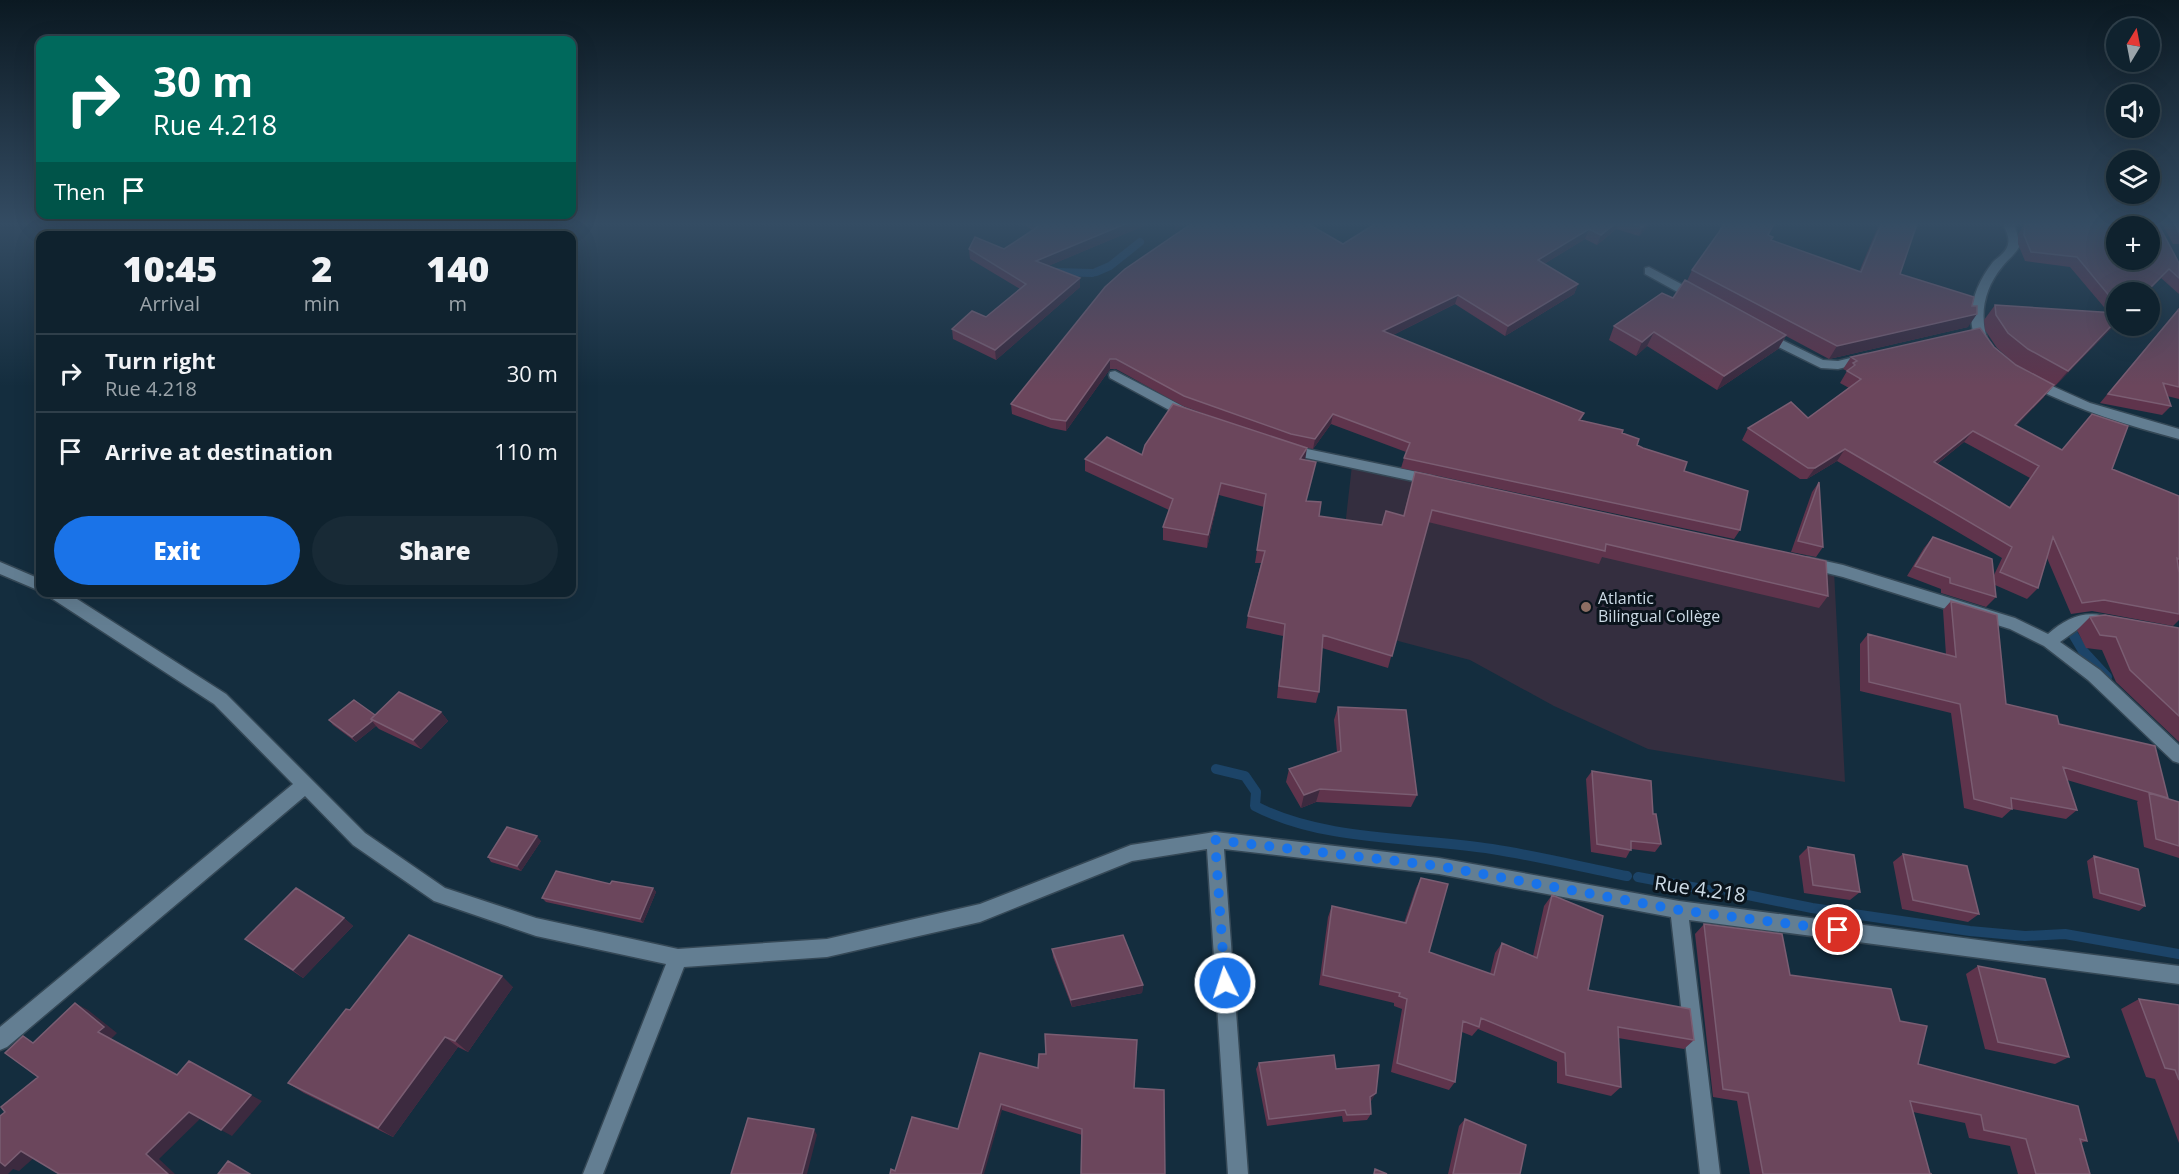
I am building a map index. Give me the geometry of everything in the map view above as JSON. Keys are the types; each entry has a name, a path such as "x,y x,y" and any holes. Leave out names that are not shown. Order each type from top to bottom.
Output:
{"street":[{"path":"1658,277 1706,303"},
{"path":"1991,277 1976,310 1971,333 1995,356"},
{"path":"1754,329 1828,366 1878,355"},
{"path":"1115,375 1177,411 1207,422"},
{"path":"2024,377 2065,400 2128,421 2179,434"},
{"path":"1277,447 1446,483"},
{"path":"1797,561 1843,571 2015,624 2049,642 2094,675 2179,756"},
{"path":"0,568 36,583"},
{"name":"Rue 4.218","path":"61,597 220,699 359,839 440,895 536,927 678,958 827,948 980,913 1131,853 1215,840 1439,866 1679,910 2179,975"},
{"path":"2049,642 2073,621 2092,619 2118,624"},
{"path":"0,1040 305,785"},
{"path":"1215,840 1238,1174"},
{"path":"1679,910 1710,1174"},
{"path":"593,1174 678,958"}],"shaded area":[{"name":"Atlantic Bilingual Collège","path":"1352,465 1834,571 1845,782 1648,749 1554,706 1470,660 1334,624"}],"building":[{"path":"1014,277 1080,278 995,350 952,329 972,311 986,317 1026,284"},
{"path":"1116,277 1566,277 1578,284 1508,326 1458,295 1383,331 1584,413 1579,420 1623,430 1622,433 1639,439 1637,445 1643,448 1687,462 1684,471 1748,491 1740,530 1404,458 1410,443 1333,414 1315,439 1291,434 1184,396 1116,359 1110,359 1066,421 1051,419 1011,404 1105,287"},
{"path":"1705,277 1909,277 1974,297 1972,306 1977,306 1977,314 1837,346"},
{"path":"2093,277 2161,277 2156,282 2106,282 2106,292"},
{"path":"1685,280 1786,335 1724,376 1654,332 1642,342 1614,326 1662,293 1673,298"},
{"path":"1995,305 2106,312 2106,331 2068,371 2028,349 2008,333 1996,315"},
{"path":"2179,309 2179,387 2163,383 2171,406 2108,394 2156,336 2160,336 2160,332"},
{"path":"1980,328 1994,347 2016,365 2054,385 2015,425 2062,450 2092,414 2128,426 2112,469 2179,496 2179,559 2177,558 2179,614 2104,600 2082,603 2053,537 2038,588 2000,572 2012,547 1845,449 1815,468 1808,468 1748,428 1791,402 1808,418 1861,379 1847,371 1857,361 1851,357","holes":["1973,431 2039,466 2010,508 1934,462"]},
{"path":"1173,404 1307,448 1300,459 1316,462 1306,501 1321,502 1319,516 1382,525 1386,511 1404,516 1415,472 1826,561 1828,596 1606,544 1605,551 1432,510 1392,656 1323,635 1319,692 1279,686 1285,624 1248,616 1265,551 1257,550 1266,494 1221,483 1208,535 1163,527 1173,499 1085,459 1107,437 1142,455 1145,445"},
{"path":"1819,482 1823,547 1798,541"},
{"path":"1933,537 1992,559 1996,597 1950,583 1950,578 1915,566"},
{"path":"1951,601 1997,615 2006,704 2057,716 2059,724 2155,746 2168,798 2063,767 2077,810 2011,798 2012,809 1974,799 1960,704 1869,682 1868,634 1956,657"},
{"path":"2105,615 2179,628 2179,716 2130,670 2116,637 2100,635 2090,617"},
{"path":"399,692 441,712 413,740 371,719"},
{"path":"354,700 375,715 372,721 352,737 329,720"},
{"path":"1338,707 1406,710 1417,795 1320,789 1304,795 1289,769 1341,751"},
{"path":"1592,771 1651,781 1653,814 1656,814 1661,844 1631,841 1631,850 1597,844"},
{"path":"2149,793 2179,802 2179,846 2156,839"},
{"path":"507,827 537,836 517,866 488,857"},
{"path":"1808,847 1854,855 1860,892 1813,885"},
{"path":"1903,854 1967,866 1979,914 1913,900"},
{"path":"2094,856 2138,869 2145,906 2100,893"},
{"path":"556,871 610,884 612,881 653,888 640,919 542,898"},
{"path":"1421,878 1448,884 1429,952 1494,975 1502,943 1537,958 1552,895 1603,916 1588,990 1690,1009 1694,1040 1618,1027 1621,1087 1566,1075 1565,1053 1481,1018 1479,1027 1463,1021 1455,1082 1397,1063 1407,999 1399,996 1400,993 1323,975 1332,906 1406,923"},
{"path":"296,888 344,918 293,970 245,939"},
{"path":"1704,924 1782,934 1790,975 1891,989 1900,1021 1927,1026 1918,1064 2078,1106 2087,1141 2080,1139 2090,1174 2036,1174 2026,1139 1984,1130 1981,1115 1910,1101 1930,1174 1763,1174 1748,1093 1723,1089"},
{"path":"409,935 502,976 455,1041 445,1037 378,1128 288,1083 346,1009 350,1010"},
{"path":"1123,935 1143,985 1071,1000 1052,949"},
{"path":"1978,966 2045,979 2069,1057 1998,1042"},
{"path":"2139,999 2179,1005 2179,1080 2175,1070 2165,1068"},
{"path":"75,1003 104,1027 98,1032 177,1075 189,1061 251,1095 221,1130 189,1112 146,1154 168,1174 59,1174 21,1151 5,1166 0,1162 0,1116 5,1112 1,1107 38,1077 5,1053 23,1036 33,1043"},
{"path":"1045,1034 1137,1040 1134,1088 1164,1090 1165,1174 1081,1174 1082,1129 1001,1104 981,1174 890,1174 891,1169 895,1171 912,1117 958,1129 980,1053 1038,1068 1039,1054 1046,1054"},
{"path":"1334,1055 1336,1069 1379,1065 1376,1093 1370,1097 1371,1114 1347,1115 1345,1110 1269,1119 1259,1063"},
{"path":"748,1118 814,1129 802,1174 731,1174"},
{"path":"1465,1119 1526,1145 1520,1174 1453,1174"},
{"path":"228,1161 250,1174 218,1174"},
{"path":"1375,1169 1387,1174 1374,1174"}],"waterway":[{"path":"2075,628 2070,629 2083,651 2107,677"},
{"path":"1216,769 1245,776 1256,792 1255,806 1282,818 1311,826 1371,837 1492,849 1627,876"},
{"path":"1638,877 1713,891"},
{"path":"1728,891 1812,908 1970,931 2025,936 2065,934 2179,954"}],"place":[{"name":"Atlantic Bilingual Collège","path":"1586,607"}],"route":[{"path":"1225,983 1215,840 1439,866 1679,910 1838,930"}]}
